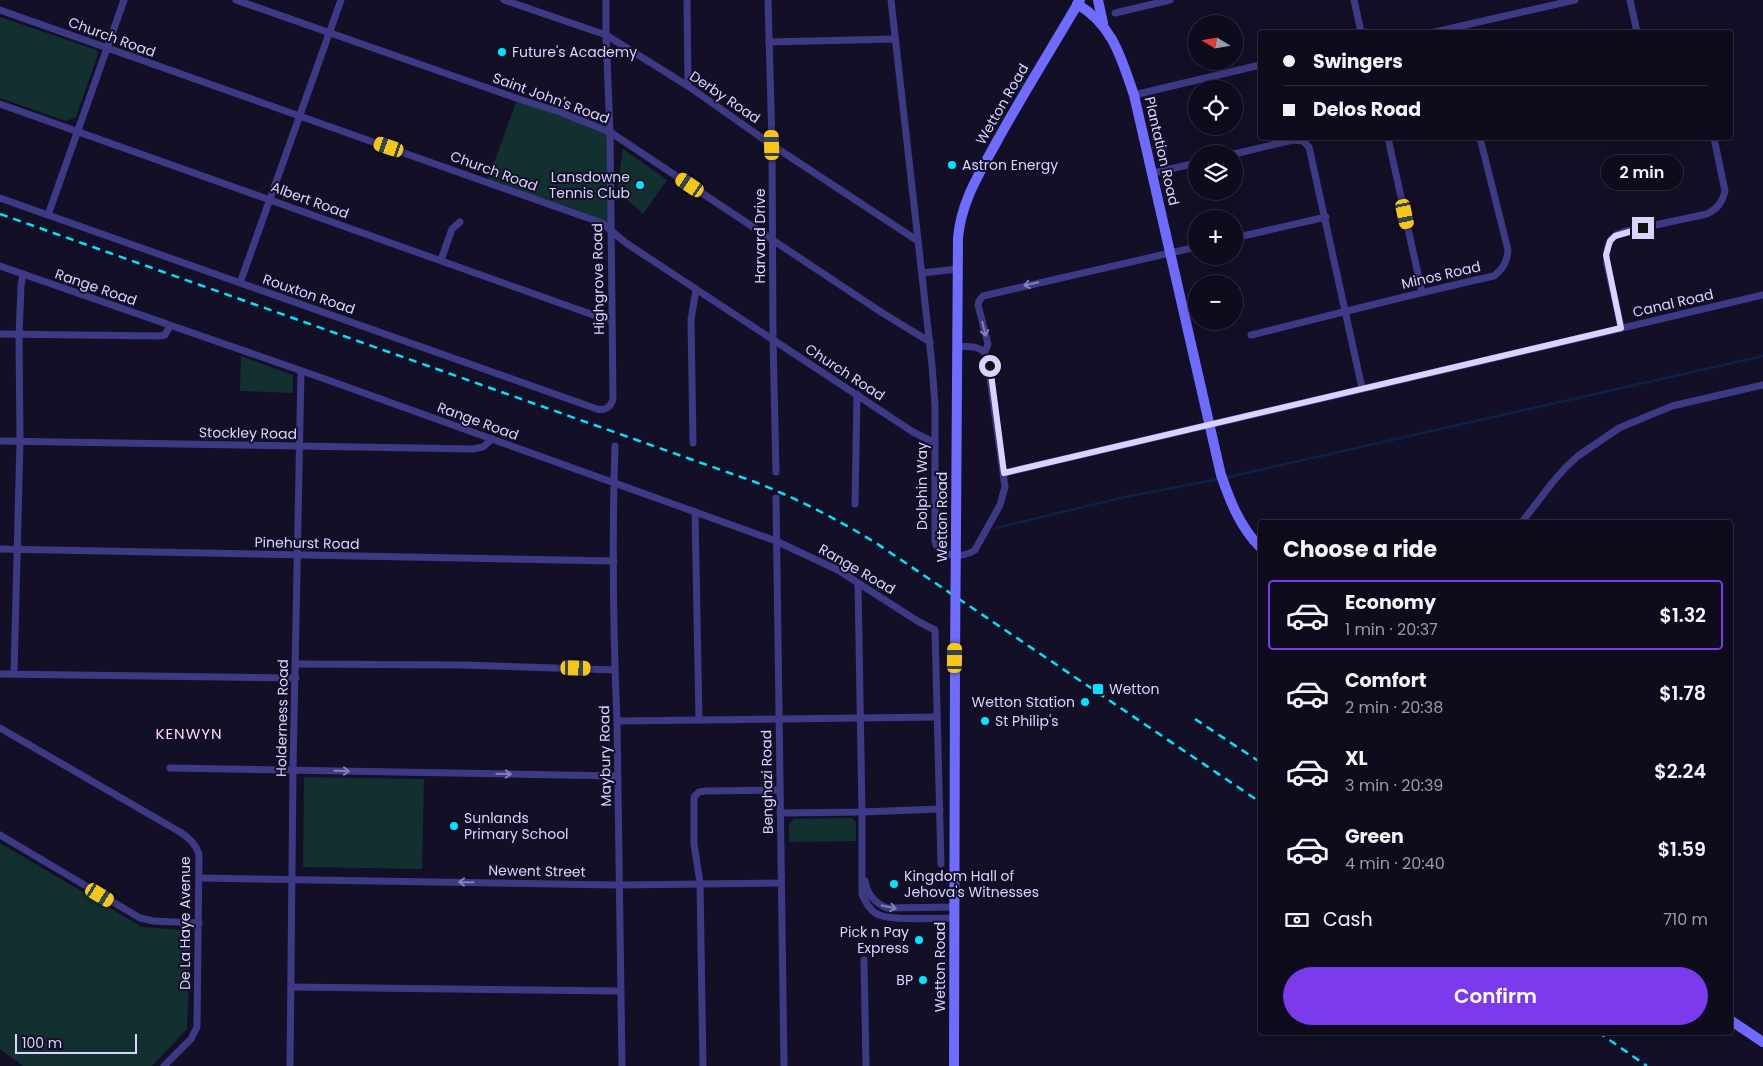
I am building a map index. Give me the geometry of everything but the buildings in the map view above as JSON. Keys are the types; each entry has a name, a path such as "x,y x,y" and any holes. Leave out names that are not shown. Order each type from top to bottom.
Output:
{"main road":[{"path":"1098,0 1104,25"},
{"name":"Plantation Road","path":"1079,2 1104,25 1124,64 1134,95 1153,173 1226,489 1243,526 1258,545"},
{"name":"Wetton Road","path":"954,1066 959,226 967,197 1014,110 1079,2"},
{"path":"1733,1022 1763,1042"}],"street":[{"path":"48,215 124,0"},
{"name":"Saint John's Road","path":"236,0 519,100 560,112 610,132 930,342"},
{"path":"240,283 340,0"},
{"name":"Derby Road","path":"504,0 606,36 688,86 772,145 918,241"},
{"name":"Highgrove Road","path":"606,0 610,132 613,399 610,406"},
{"path":"687,0 688,86"},
{"name":"Harvard Drive","path":"768,0 772,145 776,472"},
{"name":"Dolphin Way","path":"891,0 930,342 935,405 935,541 937,549 947,554 973,552 1003,498 1005,487 1004,473 990,366 985,352 988,344 978,305 983,296 1188,248"},
{"path":"1115,13 1170,0"},
{"path":"1354,0 1361,30"},
{"path":"1444,30 1576,0"},
{"path":"1630,0 1638,30"},
{"name":"Church Road","path":"0,10 593,220 610,228 626,243 913,432 935,443"},
{"path":"769,42 895,39"},
{"path":"1134,95 1258,65"},
{"name":"Albert Road","path":"0,104 612,320"},
{"path":"1243,152 1293,140 1303,141 1309,147 1347,312 1362,388"},
{"path":"1388,140 1422,292"},
{"name":"Minos Road","path":"1251,335 1494,276 1505,265 1508,250 1480,140"},
{"path":"1621,328 1607,264 1606,255 1610,241 1615,236 1627,231 1707,214 1717,209 1723,199 1724,191 1714,140"},
{"path":"1153,173 1188,165"},
{"name":"Rouxton Road","path":"0,198 597,409 603,410 610,406"},
{"path":"1243,236 1326,217"},
{"path":"441,260 452,229 460,222"},
{"name":"Range Road","path":"0,266 492,439 776,541 816,559 935,630 937,717"},
{"path":"922,273 958,269"},
{"path":"14,674 20,441 19,335 23,274"},
{"path":"693,443 691,320 696,289"},
{"name":"Canal Road","path":"1004,473 1763,295"},
{"path":"0,334 160,336 165,335 170,326"},
{"path":"957,347 976,347 985,352"},
{"name":"Holderness Road","path":"290,1066 298,446 301,371"},
{"path":"1524,520 1565,468 1578,456 1618,428 1672,406 1763,386"},
{"path":"856,504 857,394"},
{"name":"Stockley Road","path":"0,441 472,449 483,447 492,439"},
{"name":"Maybury Road","path":"614,446 615,670 622,1066"},
{"name":"Benghazi Road","path":"776,498 784,1066"},
{"path":"695,512 699,720"},
{"name":"Pinehurst Road","path":"0,549 614,561"},
{"path":"858,583 862,894 867,904 880,915 900,918 954,912"},
{"path":"296,664 462,665 615,670"},
{"path":"0,674 296,678"},
{"path":"617,721 937,717 941,864"},
{"name":"De La Haye Avenue","path":"0,728 194,842 199,854 197,1027 191,1039 164,1066"},
{"path":"170,768 617,776"},
{"path":"703,1066 700,883 694,844 693,802 695,795 706,791 780,790"},
{"path":"780,813 940,809"},
{"path":"0,835 140,918 153,921 199,923"},
{"name":"Newent Street","path":"199,878 619,885 781,883"},
{"path":"864,960 866,1066"},
{"path":"291,987 621,991"}],"green space":[{"path":"0,17 97,50 98,54 76,117 66,121 0,98"},
{"path":"518,97 610,129 610,228 487,182"},
{"name":"Lansdowne Tennis Club","path":"623,149 667,180 643,214 617,190"},
{"path":"241,356 293,375 293,393 240,391"},
{"path":"304,777 424,779 422,869 303,867"},
{"path":"851,818 856,822 856,841 789,842 789,824 794,819"},
{"path":"0,843 142,927 184,930 191,936 187,1029 152,1066 23,1066 0,1049"}],"waterway":[{"path":"1224,478 1763,356"},
{"path":"996,528 1125,497 1219,479"}],"railway":[{"path":"0,214 755,482 802,502 876,543 1258,801"},
{"path":"1195,719 1258,761"},
{"path":"1602,1035 1647,1066"}],"place":[{"name":"Future's Academy","path":"502,52"},
{"name":"Astron Energy","path":"952,165"},
{"name":"Lansdowne Tennis Club","path":"640,185"},
{"name":"Wetton","path":"1098,689"},
{"name":"Wetton Station","path":"1085,702"},
{"name":"St Philip's","path":"985,721"},
{"name":"Sunlands Primary School","path":"454,826"},
{"name":"Kingdom Hall of Jehova's Witnesses","path":"894,884"},
{"name":"Pick n Pay Express","path":"919,940"},
{"name":"BP","path":"923,980"}],"district":[{"name":"KENWYN","path":"189,734"}],"route":[{"path":"990,366 1004,473 1621,328 1606,255 1610,241 1615,236 1627,231 1643,228"}]}
